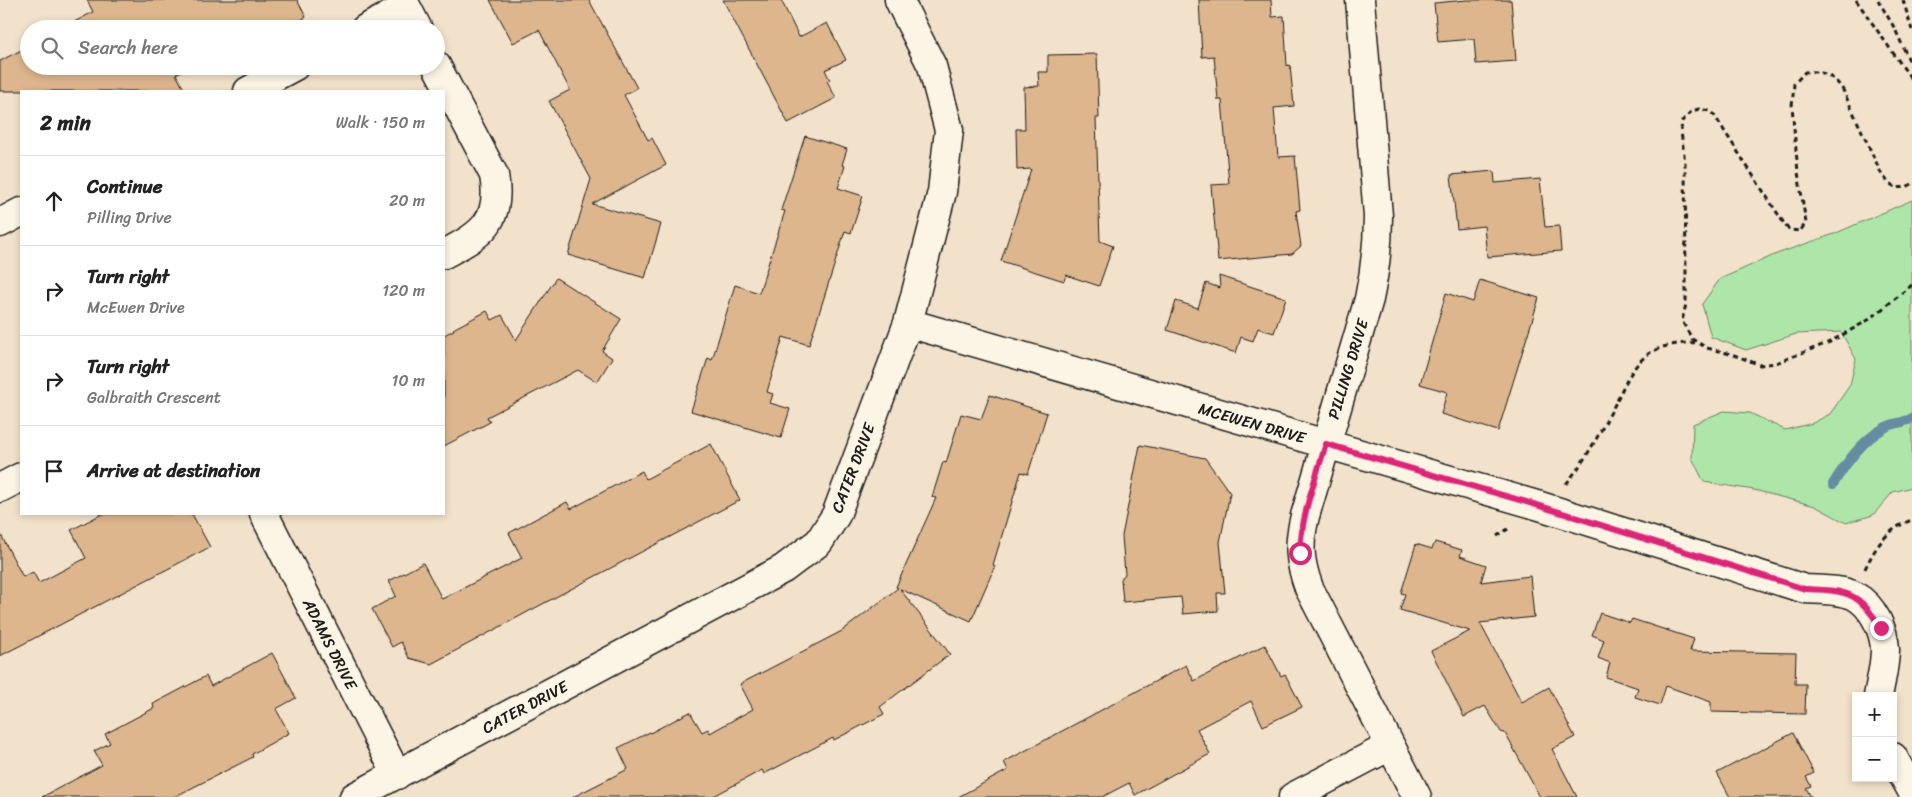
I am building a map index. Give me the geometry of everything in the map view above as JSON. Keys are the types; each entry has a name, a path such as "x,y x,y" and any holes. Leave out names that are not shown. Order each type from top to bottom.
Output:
{"street":[{"name":"CATER DRIVE","path":"354,797 783,569 819,542 836,515 908,322 942,192 949,130 932,66 899,0"},
{"name":"PILLING DRIVE","path":"1360,0 1378,216 1375,272 1369,299 1301,535 1300,553 1303,571 1309,588 1417,797"},
{"path":"389,20 409,12"},
{"path":"250,90 278,75"},
{"path":"442,75 494,175 497,193 494,211 485,226 474,237 445,253"},
{"path":"0,223 20,213"},
{"name":"MCEWEN DRIVE","path":"908,322 1540,506 1805,589 1831,590 1859,585"},
{"path":"0,488 20,478"},
{"name":"ADAMS DRIVE","path":"265,515 397,775"},
{"path":"1859,585 1870,610 1881,628 1885,650 1879,692"},
{"path":"1293,797 1390,746"},
{"path":"1897,764 1912,791"}],"path":[{"path":"1856,0 1912,80"},
{"path":"1878,0 1895,28 1912,67"},
{"path":"1903,0 1912,30"},
{"path":"1912,184 1905,188 1898,188 1887,181 1881,173 1843,90 1837,81 1820,72 1805,72 1794,84 1792,106 1798,172 1806,223 1800,231 1789,230 1714,115 1709,111 1699,109 1692,111 1682,121 1680,131 1686,182 1686,304 1682,320 1692,339 1707,348 1734,355 1760,365 1776,363 1830,342 1870,319 1912,285"},
{"path":"1497,536 1565,486 1580,466 1635,366 1648,354 1655,351 1687,343 1698,343"},
{"path":"1859,585 1871,556 1882,538 1901,524 1912,520"}],"green space":[{"path":"1912,200 1912,487 1893,492 1873,515 1846,523 1815,506 1754,490 1704,482 1692,458 1693,424 1724,411 1750,413 1785,430 1813,423 1830,414 1850,385 1856,359 1841,332 1796,334 1746,350 1711,337 1702,304 1720,279 1779,253 1834,234"}],"building":[{"path":"87,0 297,0 306,17 301,20 78,20 93,12"},
{"path":"490,0 589,0 637,88 624,95 648,140 652,138 666,165 592,204 661,224 645,278 568,255 591,179 549,101 570,90 539,30 513,43"},
{"path":"723,0 781,0 799,37 827,23 846,60 825,70 830,80 827,81 836,98 788,123"},
{"path":"1199,0 1271,0 1272,17 1284,16 1287,66 1290,65 1294,106 1274,108 1278,157 1295,156 1300,210 1296,211 1301,246 1292,254 1218,261 1211,185 1229,184 1222,100 1218,100 1214,56 1202,57"},
{"path":"1467,0 1511,0 1516,61 1476,64 1474,39 1438,42 1434,3"},
{"path":"20,51 20,75 177,75 184,90 0,91 0,61"},
{"path":"1097,54 1099,118 1096,118 1100,241 1113,246 1099,286 1066,275 1064,281 1001,261 1031,169 1017,170 1016,129 1025,129 1024,87 1039,86 1038,72 1048,72 1048,55"},
{"path":"805,136 847,149 842,165 845,166 838,188 863,196 851,233 845,231 809,345 783,337 767,392 773,394 770,403 790,409 781,438 691,411 708,358 712,360 735,285 759,293 785,211 781,210"},
{"path":"1494,171 1495,183 1540,179 1545,227 1559,226 1561,251 1487,257 1484,226 1457,229 1451,175"},
{"path":"1219,276 1286,298 1274,333 1258,328 1253,341 1241,337 1236,353 1167,330 1176,301 1198,308 1206,283 1220,288"},
{"path":"556,278 621,319 602,351 612,358 597,382 578,370 487,417 490,422 445,445 445,334 487,311 492,320 502,315 516,340"},
{"path":"1480,280 1539,298 1498,431 1441,414 1447,392 1420,384 1446,293 1473,302"},
{"path":"990,395 1047,413 1028,474 1021,472 993,565 995,566 971,621 900,589 950,654 880,707 884,714 764,774 762,770 712,797 573,797 628,769 618,748 690,712 702,732 708,729 710,733 753,709 740,684 842,631 898,588 896,587 936,498 932,497 943,462 946,463 961,414 981,419"},
{"path":"711,444 740,500 431,664 409,658 401,642 392,647 372,609 396,596 389,581 423,563 442,599 522,558 509,533 567,502 571,509 642,471 646,479"},
{"path":"1140,445 1205,458 1230,493 1220,542 1225,593 1217,593 1218,611 1183,614 1181,597 1123,602 1121,579 1125,574 1122,536"},
{"path":"100,515 193,515 210,547 0,656 0,533 23,577 33,572 39,583 86,558 71,530"},
{"path":"1435,542 1462,550 1460,556 1486,565 1481,582 1530,576 1534,617 1480,623 1522,702 1549,687 1575,737 1552,749 1577,797 1540,797 1505,733 1501,732 1485,706 1464,717 1431,651 1470,631 1400,610 1405,594 1401,593 1416,544 1432,549"},
{"path":"1600,613 1630,623 1632,619 1694,639 1690,651 1796,653 1795,684 1806,684 1805,714 1711,712 1711,702 1666,686 1660,705 1635,697 1638,688 1606,677 1610,663 1598,658 1604,640 1592,635"},
{"path":"1265,645 1281,676 1285,674 1302,707 1263,726 1251,701 1197,729 1210,754 1135,795 1129,783 1102,797 958,797 1008,770 1004,762 1186,665 1194,681"},
{"path":"272,653 296,698 276,709 289,733 252,754 253,757 174,797 42,797 102,765 94,751 110,743 105,734 154,708 153,704 206,676 211,686"},
{"path":"1793,733 1814,773 1806,777 1811,786 1806,788 1811,797 1730,797 1717,773"}],"waterway":[{"path":"1833,484 1862,445 1877,432 1912,418"}],"route":[{"path":"1300,553 1305,516 1326,444 1540,506 1805,589 1831,590 1855,596 1870,610 1881,628"}]}
